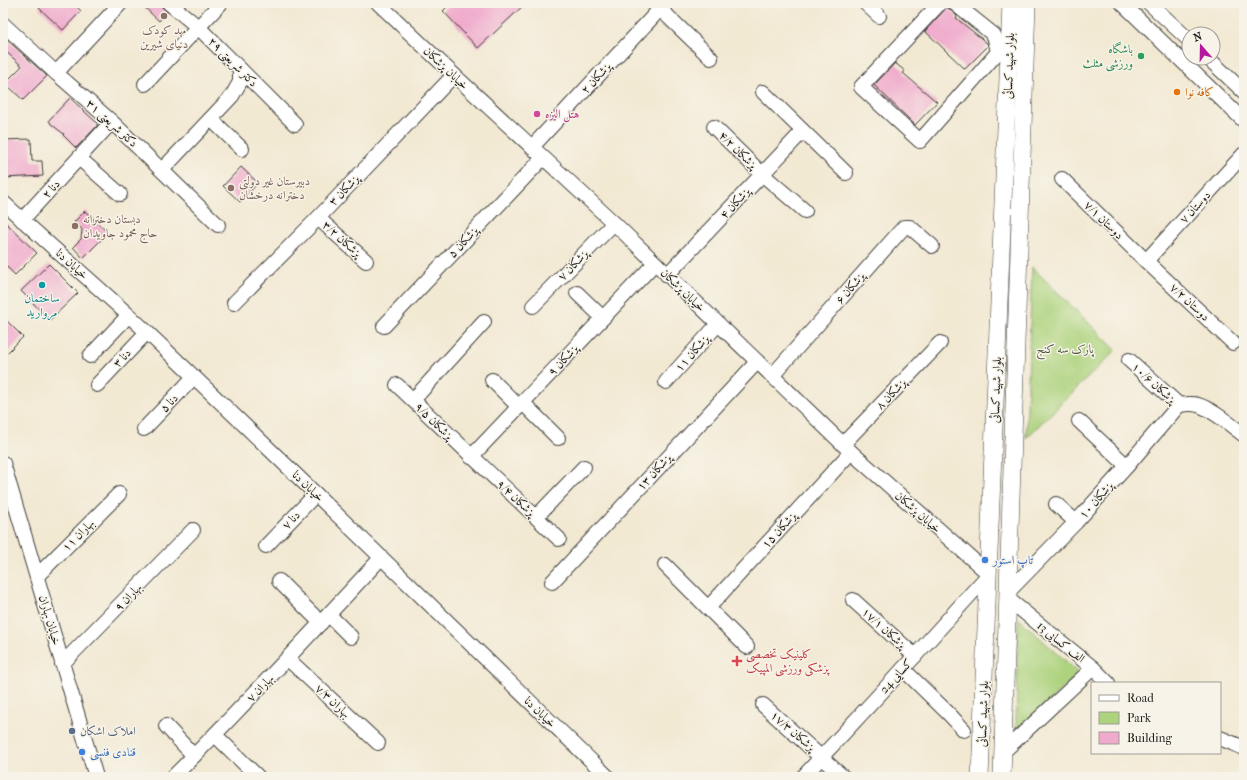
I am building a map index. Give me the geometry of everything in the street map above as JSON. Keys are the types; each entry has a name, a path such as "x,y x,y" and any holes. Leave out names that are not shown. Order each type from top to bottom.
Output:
{"main road":[{"name":"بلوار شهید کسائی","path":"978,775 989,574 1011,3"},
{"name":"بلوار شهید کسائی","path":"1002,777 1027,3"},
{"path":"1002,233 1020,235"}],"street":[{"path":"56,73 121,3"},
{"name":"۲۹ دکتر شریعتی","path":"170,3 198,27 295,124"},
{"path":"144,84 221,3"},
{"name":"خیابان پزشکان","path":"378,3 614,223 847,448 989,574"},
{"path":"865,3 879,16"},
{"path":"940,3 861,87 920,141 998,52 994,35 954,3"},
{"path":"1149,3 1181,33"},
{"path":"1126,4 1244,121"},
{"path":"657,6 711,58"},
{"name":"۲ پزشکان","path":"532,147 657,6"},
{"name":"۳۱ دکتر شریعتی","path":"3,24 112,122 218,225"},
{"path":"994,35 1011,34"},
{"path":"1216,66 1244,92"},
{"path":"162,170 232,96 240,82 240,69"},
{"name":"۳ پزشکان","path":"234,303 318,218 454,75"},
{"path":"763,92 846,173"},
{"path":"211,119 242,149"},
{"name":"۲ دنا","path":"22,220 108,126"},
{"name":"۴/۲ پزشکان","path":"714,126 762,174 805,211"},
{"name":"۴ پزشکان","path":"667,275 803,131"},
{"name":"۷ دوستان","path":"1146,261 1244,154"},
{"path":"79,158 120,194"},
{"name":"۵ پزشکان","path":"384,326 543,158"},
{"name":"۷/۱ دوستان","path":"1062,179 1146,261"},
{"name":"خیابان دنا","path":"3,202 194,377 608,777"},
{"name":"۳/۲ پزشکان","path":"318,218 366,261"},
{"name":"۷ پزشکان","path":"533,306 614,223"},
{"name":"۶ پزشکان","path":"772,376 904,227 910,227 932,246"},
{"name":"۷/۲ دوستان","path":"1146,261 1234,343"},
{"name":"۹ پزشکان","path":"472,457 655,263"},
{"path":"577,293 603,318"},
{"path":"90,356 128,316"},
{"path":"413,400 484,322"},
{"name":"۱۱ پزشکان","path":"666,382 718,324"},
{"name":"۳ دنا","path":"97,385 146,332"},
{"name":"۸ پزشکان","path":"847,448 940,343"},
{"name":"۱۰/۶ پزشکان","path":"1129,360 1179,405"},
{"name":"۱۳ پزشکان","path":"552,582 757,362"},
{"name":"۵ دنا","path":"144,429 194,377"},
{"path":"492,380 558,438"},
{"name":"۹/۵ پزشکان","path":"397,385 472,457"},
{"path":"1179,405 1199,405 1244,435"},
{"name":"۱۰ پزشکان","path":"1008,595 1127,466 1179,405"},
{"path":"1079,420 1127,466"},
{"name":"۱۵ پزشکان","path":"708,608 847,448"},
{"name":"۹/۴ پزشکان","path":"472,457 559,539"},
{"name":"خیابان بهاران","path":"3,463 7,499 37,576 96,777"},
{"path":"536,517 584,467"},
{"name":"۱۱ بهاران","path":"37,576 120,494"},
{"name":"۷ دنا","path":"266,546 316,494"},
{"path":"1056,504 1076,522"},
{"name":"۹ بهاران","path":"62,664 193,530"},
{"name":"۷ بهاران","path":"173,777 288,659 381,558"},
{"path":"665,565 747,647"},
{"name":"کسایی 24","path":"803,777 904,669 989,574"},
{"path":"279,582 325,619 351,637"},
{"name":"13 الف کسایی","path":"1003,752 1093,668 1008,595"},
{"name":"۱۷/۱ پزشکان","path":"853,600 915,656"},
{"name":"۷/۳ بهاران","path":"288,659 378,743"},
{"path":"1093,668 1107,682"},
{"path":"904,669 964,730"},
{"name":"۱۷/۳ پزشکان","path":"763,705 843,777"},
{"path":"166,726 194,756"},
{"path":"215,735 258,777"},
{"path":"1221,738 1244,748"}],"green space":[{"name":"پارک سه کنج","path":"1032,267 1116,350 1026,438"},
{"path":"1018,618 1079,673 1016,733"}],"building":[{"path":"43,3 73,3 81,11 63,30 39,8"},
{"path":"140,3 161,3 161,6 167,12 159,21"},
{"path":"451,3 526,3 478,48 443,11"},
{"path":"947,7 957,16 956,18 987,43 988,46 965,69 925,31"},
{"path":"3,36 47,76 23,100 5,83 22,66 3,49"},
{"path":"895,63 905,71 903,73 937,102 915,125 874,85"},
{"path":"70,98 97,123 97,126 76,148 63,135 64,134 51,124 49,120"},
{"path":"31,139 32,161 42,161 43,176 4,178 3,140"},
{"path":"241,167 258,183 240,202 223,186"},
{"path":"85,211 108,233 83,258 73,247 81,239 82,229 74,222"},
{"path":"3,220 37,253 15,275 3,263"},
{"path":"49,264 78,293 50,320 21,291"},
{"path":"3,317 23,337 3,357"}],"place":[{"name":"مهد کودک دنیای شیرین","path":"164,16"},
{"name":"باشگاه ورزشی مثلث","path":"1141,56"},
{"name":"کافه نوا","path":"1177,92"},
{"name":"هتل الیزه","path":"537,114"},
{"name":"دبیرستان غیر دولتی دخترانه درخشان","path":"231,188"},
{"name":"دبستان دخترانه حاج محمود جاویدان","path":"75,226"},
{"name":"ساختمان مروارید","path":"42,285"},
{"name":"تاپ استور","path":"985,560"},
{"name":"کلینیک تخصصی پزشکی ورزشی المپیک","path":"737,661"},
{"name":"املاک اشکان","path":"72,731"},
{"name":"قنادی فنسی","path":"82,752"}]}
